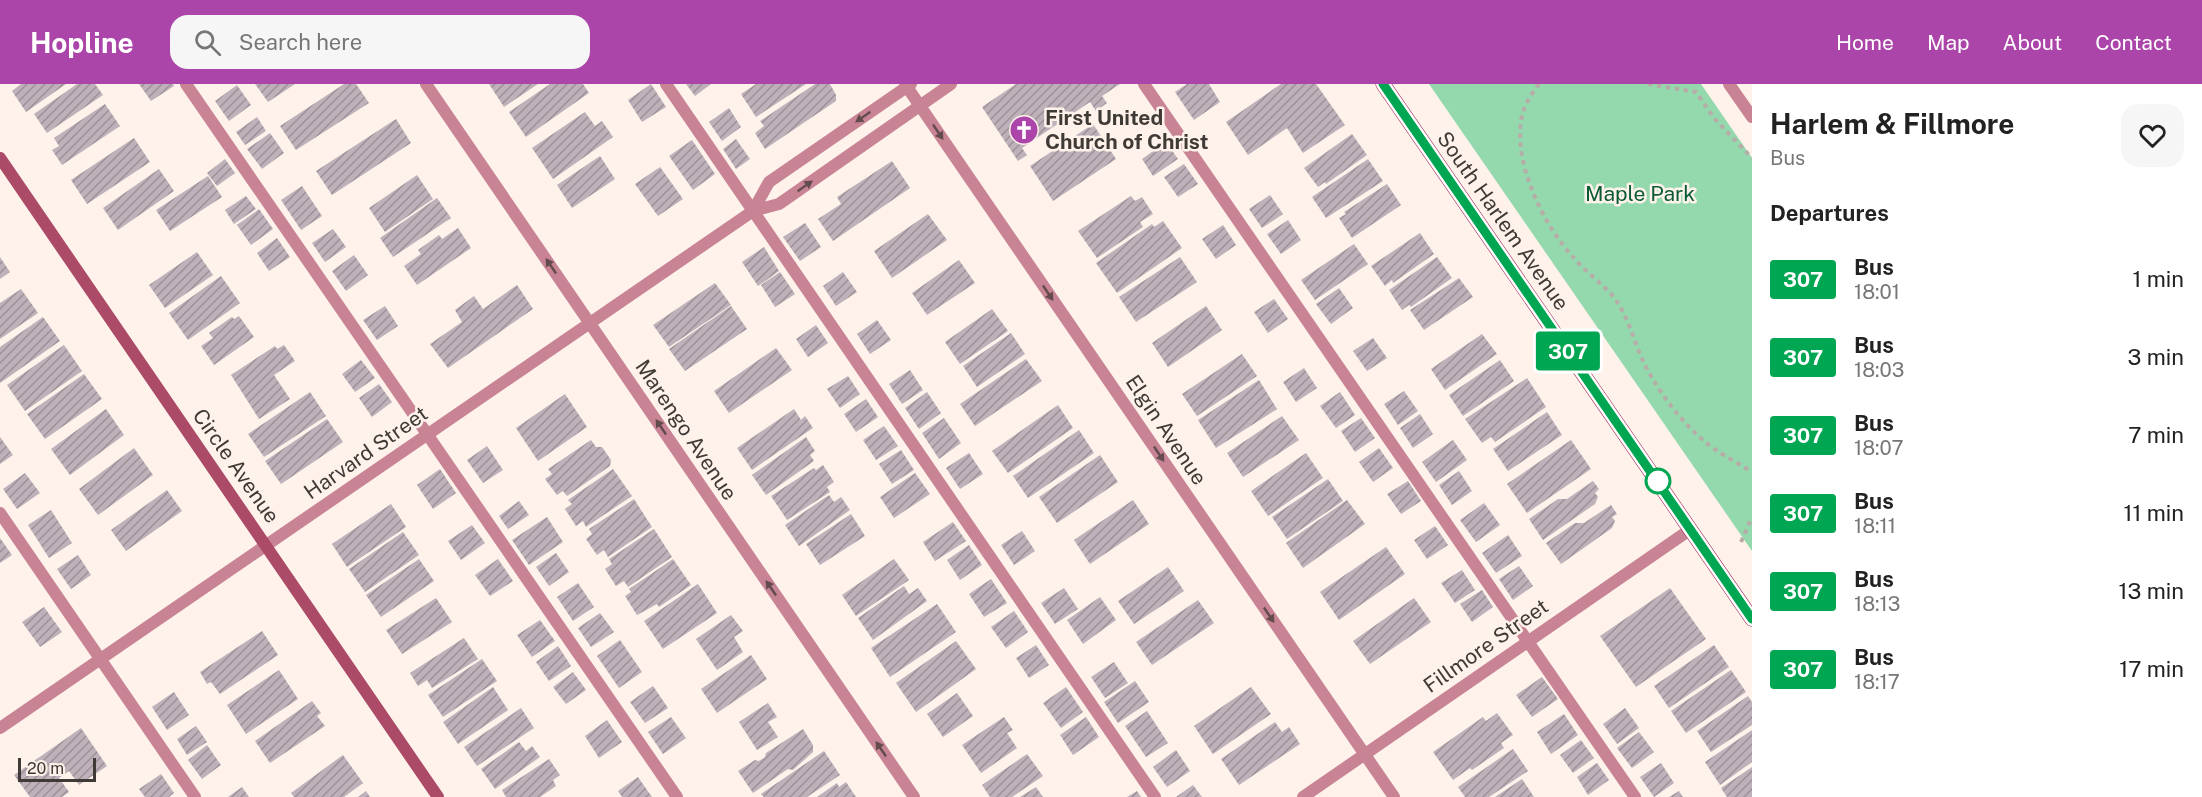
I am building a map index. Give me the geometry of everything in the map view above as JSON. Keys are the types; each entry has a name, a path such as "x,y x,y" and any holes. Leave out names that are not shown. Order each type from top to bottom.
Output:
{"main road":[{"name":"South Harlem Avenue","path":"1383,84 1752,619"}],"street":[{"path":"186,84 677,797"},
{"name":"Marengo Avenue","path":"426,84 914,797"},
{"path":"666,84 1155,797"},
{"name":"Harvard Street","path":"0,728 753,211 779,204 951,84"},
{"path":"1144,84 1635,797"},
{"path":"1729,84 1752,117"},
{"name":"Harvard Street","path":"753,211 769,182 908,85"},
{"name":"Elgin Avenue","path":"908,85 920,106 1394,797"},
{"name":"Circle Avenue","path":"0,158 438,797"},
{"path":"0,513 195,797"},
{"name":"Fillmore Street","path":"1303,797 1691,529"}],"path":[{"path":"1539,84 1523,110 1520,131 1525,170 1548,224 1572,257 1615,300 1632,332 1645,365 1681,419 1709,445 1752,472"},
{"path":"1648,84 1696,92 1714,118 1752,158"},
{"path":"1741,542 1752,517"}],"green space":[{"name":"Maple Park","path":"1429,84 1701,84 1752,158 1752,551"}],"building":[{"path":"21,84 66,84 26,112 12,91"},
{"path":"77,84 95,84 103,95 47,133 34,114"},
{"path":"139,84 173,84 174,86 151,101"},
{"path":"255,84 295,84 268,102"},
{"path":"344,84 356,84 369,103 296,150 280,126"},
{"path":"489,84 538,84 504,107"},
{"path":"550,84 583,84 589,93 526,137 509,112"},
{"path":"651,84 666,107 642,122 628,100"},
{"path":"686,84 711,84 695,96"},
{"path":"756,84 806,84 756,117 741,94"},
{"path":"815,84 830,84 836,95 836,101 765,149 755,133 764,126 760,121"},
{"name":"First United Church of Christ","path":"1016,84 1120,84 1102,96 1107,103 1096,111 1090,102 1022,148 1027,155 1018,161 982,107"},
{"path":"1187,84 1209,84 1220,102 1194,120 1175,92"},
{"path":"1281,84 1316,84 1345,125 1303,153 1287,128 1248,155 1226,122"},
{"path":"237,85 251,105 229,121 215,101"},
{"path":"105,104 120,126 62,165 52,150 59,146 54,138"},
{"path":"729,108 741,127 722,141 709,122"},
{"path":"585,112 595,126 602,121 613,137 553,179 532,148"},
{"path":"257,117 266,131 245,145 236,132"},
{"path":"396,119 411,143 332,195 316,171"},
{"path":"1093,124 1116,159 1053,201 1030,166"},
{"path":"270,133 284,153 262,169 247,149"},
{"path":"1352,134 1367,155 1326,184 1325,182 1318,187 1304,168"},
{"path":"134,138 150,162 87,204 71,180"},
{"path":"736,139 750,159 736,169 723,149"},
{"path":"692,140 715,174 693,190 669,156"},
{"path":"1166,142 1178,159 1153,176 1142,159"},
{"path":"600,156 615,179 572,208 557,185"},
{"path":"225,159 235,173 217,186 207,173"},
{"path":"1368,159 1383,181 1326,218 1312,197"},
{"path":"892,161 910,188 833,241 818,219 841,204 837,197"},
{"path":"1184,164 1198,184 1178,197 1164,177"},
{"path":"660,167 683,199 658,216 635,184"},
{"path":"159,169 174,191 118,230 103,208"},
{"path":"417,175 433,199 385,232 369,208"},
{"path":"208,176 222,197 170,231 156,210"},
{"path":"1387,184 1401,205 1352,238 1339,218 1346,214 1344,212"},
{"path":"302,186 322,216 301,230 281,200"},
{"path":"1270,195 1283,214 1262,228 1249,209"},
{"path":"246,196 256,209 234,224 225,210"},
{"path":"1131,196 1135,201 1142,197 1153,214 1140,222 1143,227 1097,258 1078,231"},
{"path":"437,198 451,218 393,257 380,238"},
{"path":"259,209 273,229 251,245 237,225"},
{"path":"928,214 947,240 892,278 874,251"},
{"path":"1288,220 1301,240 1281,254 1267,234"},
{"path":"1163,221 1182,248 1117,293 1096,263 1152,224 1154,227"},
{"path":"805,223 821,247 800,261 783,237"},
{"path":"1223,225 1236,245 1216,259 1202,239"},
{"path":"458,228 471,248 417,285 404,266 421,254 418,250 439,235 442,239"},
{"path":"333,229 346,247 325,262 312,243"},
{"path":"1420,233 1434,254 1393,283 1392,280 1385,286 1371,266"},
{"path":"277,238 290,257 269,271 257,253"},
{"path":"1354,244 1368,264 1315,300 1301,280"},
{"path":"764,247 779,271 758,286 742,262"},
{"path":"197,252 213,275 165,308 149,285"},
{"path":"354,255 368,275 346,291 332,271"},
{"path":"0,257 10,272 0,279"},
{"path":"1180,257 1197,282 1136,322 1119,297"},
{"path":"1437,257 1452,278 1411,307 1409,305 1402,310 1389,290"},
{"path":"959,260 975,283 927,315 912,293"},
{"path":"780,272 795,294 775,307 761,285"},
{"path":"843,272 857,292 836,306 823,286"},
{"path":"221,276 240,303 188,340 169,313"},
{"path":"1459,278 1473,297 1424,330 1410,310"},
{"path":"715,283 731,305 669,347 653,325"},
{"path":"517,285 533,309 448,368 430,344 462,322 455,310 474,296 483,309"},
{"path":"1339,288 1353,308 1331,324 1316,304"},
{"path":"21,289 38,313 0,339 0,303"},
{"path":"1274,299 1288,319 1268,333 1254,312"},
{"path":"385,306 398,326 377,340 363,320"},
{"path":"731,306 747,329 685,371 669,349"},
{"path":"1206,306 1222,330 1168,367 1152,343"},
{"path":"992,309 1008,331 960,364 945,342"},
{"path":"239,316 254,337 214,365 201,346 213,338 209,333 232,317 234,319"},
{"path":"43,317 60,341 0,383 0,347"},
{"path":"877,320 891,340 870,354 857,334"},
{"path":"816,325 828,343 808,357 796,339"},
{"path":"1011,333 1025,354 977,387 963,366"},
{"path":"1482,334 1497,354 1445,390 1431,369"},
{"path":"1373,338 1387,358 1367,371 1353,351"},
{"path":"64,345 82,371 25,411 7,385"},
{"path":"284,345 295,361 274,375 290,399 259,419 231,375 275,346 277,349"},
{"path":"776,348 792,370 729,413 714,391"},
{"path":"1242,354 1257,376 1197,416 1182,394"},
{"path":"1026,359 1042,381 975,426 960,404"},
{"path":"361,360 375,378 355,392 342,374"},
{"path":"1500,360 1514,381 1463,416 1449,395"},
{"path":"1304,368 1317,388 1296,402 1283,382"},
{"path":"910,370 923,390 902,404 889,384"},
{"path":"84,374 102,399 45,439 27,414"},
{"path":"848,376 860,394 840,408 827,389"},
{"path":"1527,378 1546,407 1495,442 1491,437 1482,443 1465,419"},
{"path":"1259,380 1277,409 1216,448 1198,420"},
{"path":"379,384 392,402 372,417 359,398"},
{"path":"1404,391 1418,411 1398,425 1384,404"},
{"path":"310,392 326,416 264,457 248,434"},
{"path":"927,392 941,413 919,429 905,408"},
{"path":"1340,392 1355,415 1336,428 1320,406"},
{"path":"565,394 587,427 538,461 516,428"},
{"path":"866,399 878,417 856,432 844,414"},
{"path":"1058,405 1073,428 1008,473 992,451"},
{"path":"106,409 124,435 70,475 51,449"},
{"path":"794,409 801,420 805,416 813,428 752,470 737,448"},
{"path":"1547,412 1562,435 1508,471 1493,449"},
{"path":"1420,414 1433,434 1413,448 1400,428"},
{"path":"1282,416 1299,440 1243,477 1227,453"},
{"path":"944,418 961,443 939,459 922,433"},
{"path":"1361,418 1375,438 1355,452 1341,431"},
{"path":"327,419 343,442 281,484 265,461"},
{"path":"884,426 898,446 876,460 863,440"},
{"path":"1079,430 1094,453 1028,498 1013,476"},
{"path":"0,437 13,455 0,464"},
{"path":"806,437 815,451 810,455 814,461 766,495 752,475"},
{"path":"591,440 596,447 602,447 611,460 610,466 567,496 563,491 557,495 545,479 552,474 548,469"},
{"path":"1453,440 1467,460 1436,482 1422,462"},
{"path":"1571,440 1591,469 1527,513 1507,484"},
{"path":"487,446 503,470 483,483 467,460"},
{"path":"134,448 153,475 98,515 79,489"},
{"path":"1379,448 1393,468 1373,482 1359,462"},
{"path":"901,450 914,470 892,484 879,464"},
{"path":"969,453 983,474 960,489 946,468"},
{"path":"1306,453 1323,478 1268,516 1251,491"},
{"path":"1100,455 1118,482 1057,523 1039,497"},
{"path":"823,465 834,482 827,487 830,492 787,520 771,496 814,468 816,470"},
{"path":"440,469 456,493 433,509 417,485"},
{"path":"613,469 632,496 586,527 583,521 576,526 565,509 572,504 568,500"},
{"path":"1459,471 1472,491 1452,505 1439,485"},
{"path":"25,473 40,493 17,509 3,489"},
{"path":"915,473 930,494 894,518 880,497"},
{"path":"1328,479 1343,501 1287,539 1272,517"},
{"path":"1408,481 1421,501 1401,514 1387,494"},
{"path":"1593,481 1599,489 1595,493 1598,497 1595,504 1543,540 1529,519 1558,499 1567,499"},
{"path":"167,490 182,511 126,551 111,530"},
{"path":"829,495 834,502 841,497 850,510 799,546 785,525"},
{"path":"634,499 652,527 608,557 604,550 597,555 586,539 592,534 589,529"},
{"path":"1133,500 1149,524 1090,564 1074,540"},
{"path":"1347,500 1365,524 1303,568 1286,543"},
{"path":"519,501 529,515 508,529 499,516"},
{"path":"1484,503 1500,525 1476,542 1460,520"},
{"path":"391,504 406,527 347,567 332,544"},
{"path":"1611,505 1617,514 1612,517 1615,521 1612,528 1561,564 1546,543 1575,523 1584,523"},
{"path":"51,510 72,543 49,558 28,525"},
{"path":"851,514 865,536 820,565 806,544"},
{"path":"547,517 563,542 529,565 512,540"},
{"path":"953,522 966,541 935,561 923,542"},
{"path":"472,525 485,543 461,560 448,541"},
{"path":"1435,526 1448,545 1427,559 1414,540"},
{"path":"654,529 672,557 628,587 624,581 616,586 605,569 612,564 609,559"},
{"path":"1022,531 1035,551 1014,565 1001,545"},
{"path":"403,532 419,555 365,592 349,569"},
{"path":"1508,535 1522,556 1496,573 1482,553"},
{"path":"0,538 12,555 0,563"},
{"path":"969,545 982,565 960,580 947,560"},
{"path":"1386,547 1405,574 1339,620 1320,592"},
{"path":"556,553 569,572 549,586 536,567"},
{"path":"78,555 91,575 71,589 57,569"},
{"path":"419,559 434,581 381,617 366,595"},
{"path":"498,559 513,581 490,596 475,575"},
{"path":"673,559 691,585 659,607 657,604 637,615 625,596 631,592 629,589"},
{"path":"894,559 909,580 856,616 842,595"},
{"path":"1519,566 1533,586 1513,600 1499,579"},
{"path":"1168,567 1184,591 1134,624 1118,601"},
{"path":"1462,570 1475,590 1455,603 1441,583"},
{"path":"991,579 1007,603 984,617 969,594"},
{"path":"578,583 594,607 573,621 557,597"},
{"path":"698,584 717,613 663,649 644,621"},
{"path":"904,586 909,594 918,588 927,601 873,640 858,618"},
{"path":"1064,588 1078,609 1055,624 1041,603"},
{"path":"1670,588 1706,639 1636,687 1600,636"},
{"path":"1482,590 1493,607 1472,622 1460,604"},
{"path":"1100,597 1116,620 1083,644 1067,620"},
{"path":"436,598 452,622 402,654 386,630"},
{"path":"1414,598 1431,622 1370,664 1353,641"},
{"path":"1198,600 1214,623 1152,665 1136,642"},
{"path":"937,604 956,632 890,677 871,648"},
{"path":"44,607 62,632 40,647 22,622"},
{"path":"1014,611 1028,632 1006,648 991,627"},
{"path":"600,613 614,632 591,647 578,628"},
{"path":"731,615 743,631 734,637 743,652 717,670 696,639"},
{"path":"540,620 555,641 532,657 517,635"},
{"path":"262,631 278,655 220,694 211,682 207,684 200,672"},
{"path":"464,638 478,659 432,688 427,680 418,686 410,673"},
{"path":"620,640 642,672 619,688 597,656"},
{"path":"956,641 976,669 916,712 896,683"},
{"path":"1036,645 1049,665 1029,678 1016,658"},
{"path":"1714,645 1729,667 1669,708 1654,686"},
{"path":"558,646 571,666 549,681 536,662"},
{"path":"751,655 767,679 717,713 701,689"},
{"path":"482,659 497,681 443,717 428,695"},
{"path":"1114,662 1128,683 1105,698 1091,677"},
{"path":"279,670 298,699 246,734 227,705"},
{"path":"1731,670 1746,692 1686,733 1671,711"},
{"path":"573,672 586,690 566,704 553,687"},
{"path":"1542,677 1558,699 1532,717 1516,695"},
{"path":"1135,681 1149,702 1118,723 1104,702"},
{"path":"653,686 668,708 645,723 630,702"},
{"path":"493,687 508,710 458,744 443,722"},
{"path":"1066,687 1083,712 1061,728 1043,703"},
{"path":"1251,687 1271,714 1213,754 1194,726"},
{"path":"174,692 189,715 167,730 152,707"},
{"path":"957,693 973,716 943,737 927,714"},
{"path":"1748,696 1752,702 1752,725 1711,752 1697,731"},
{"path":"312,701 321,713 317,716 325,726 270,763 255,741"},
{"path":"768,703 777,717 768,722 778,737 757,750 739,722"},
{"path":"521,708 534,728 477,766 464,747"},
{"path":"1625,708 1639,728 1617,744 1603,724"},
{"path":"1147,711 1168,743 1146,757 1125,726"},
{"path":"1497,713 1513,735 1501,743 1504,748 1453,780 1433,752 1483,717 1486,721"},
{"path":"1564,714 1578,735 1551,754 1537,732"},
{"path":"671,717 686,738 663,754 648,732"},
{"path":"1004,717 1013,730 1007,733 1017,748 981,773 962,745"},
{"path":"1086,717 1099,737 1073,755 1060,735"},
{"path":"607,720 622,742 599,758 585,736"},
{"path":"1275,722 1282,732 1289,727 1300,744 1239,785 1221,759"},
{"path":"196,726 207,742 187,755 177,739"},
{"path":"81,728 107,766 79,785 69,771 59,778 69,792 62,797 30,797 14,775"},
{"path":"803,729 813,745 813,752 793,770 788,769 753,793 738,771 755,760 759,761 765,757 766,753"},
{"path":"1752,730 1752,762 1720,785 1705,762"},
{"path":"1639,732 1654,752 1632,768 1617,748"},
{"path":"1581,740 1594,758 1573,773 1560,755"},
{"path":"519,742 526,751 532,746 540,757 495,789 481,769"},
{"path":"207,745 221,765 202,779 188,760"},
{"path":"1513,749 1528,771 1489,797 1465,797 1458,787"},
{"path":"1176,750 1190,771 1167,787 1153,767"},
{"path":"824,751 840,775 807,797 764,797 761,794"},
{"path":"1027,754 1043,776 1012,797 990,797 982,785"},
{"path":"343,755 363,783 344,797 294,797 291,793"},
{"path":"549,759 560,775 553,780 556,786 540,797 506,797 502,790"},
{"path":"1597,763 1609,780 1588,795 1577,777"},
{"path":"1661,763 1674,783 1654,797 1640,777"},
{"path":"1752,767 1752,797 1727,797 1721,788"},
{"path":"161,774 174,793 169,797 145,797 139,789"},
{"path":"638,777 652,797 622,797 618,791"},
{"path":"1522,779 1534,797 1495,797"},
{"path":"846,782 856,797 817,797 837,783 839,787"},
{"path":"1193,785 1202,797 1176,797"},
{"path":"242,787 249,797 228,797"},
{"path":"1036,787 1043,797 1020,797"},
{"path":"366,791 370,797 358,797"},
{"path":"1137,791 1141,797 1127,797"},
{"path":"1679,791 1683,797 1669,797"}],"bus line":[{"name":"307","path":"1383,84 1752,619"}],"place":[{"name":"First United Church of Christ","path":"1024,130"}]}
